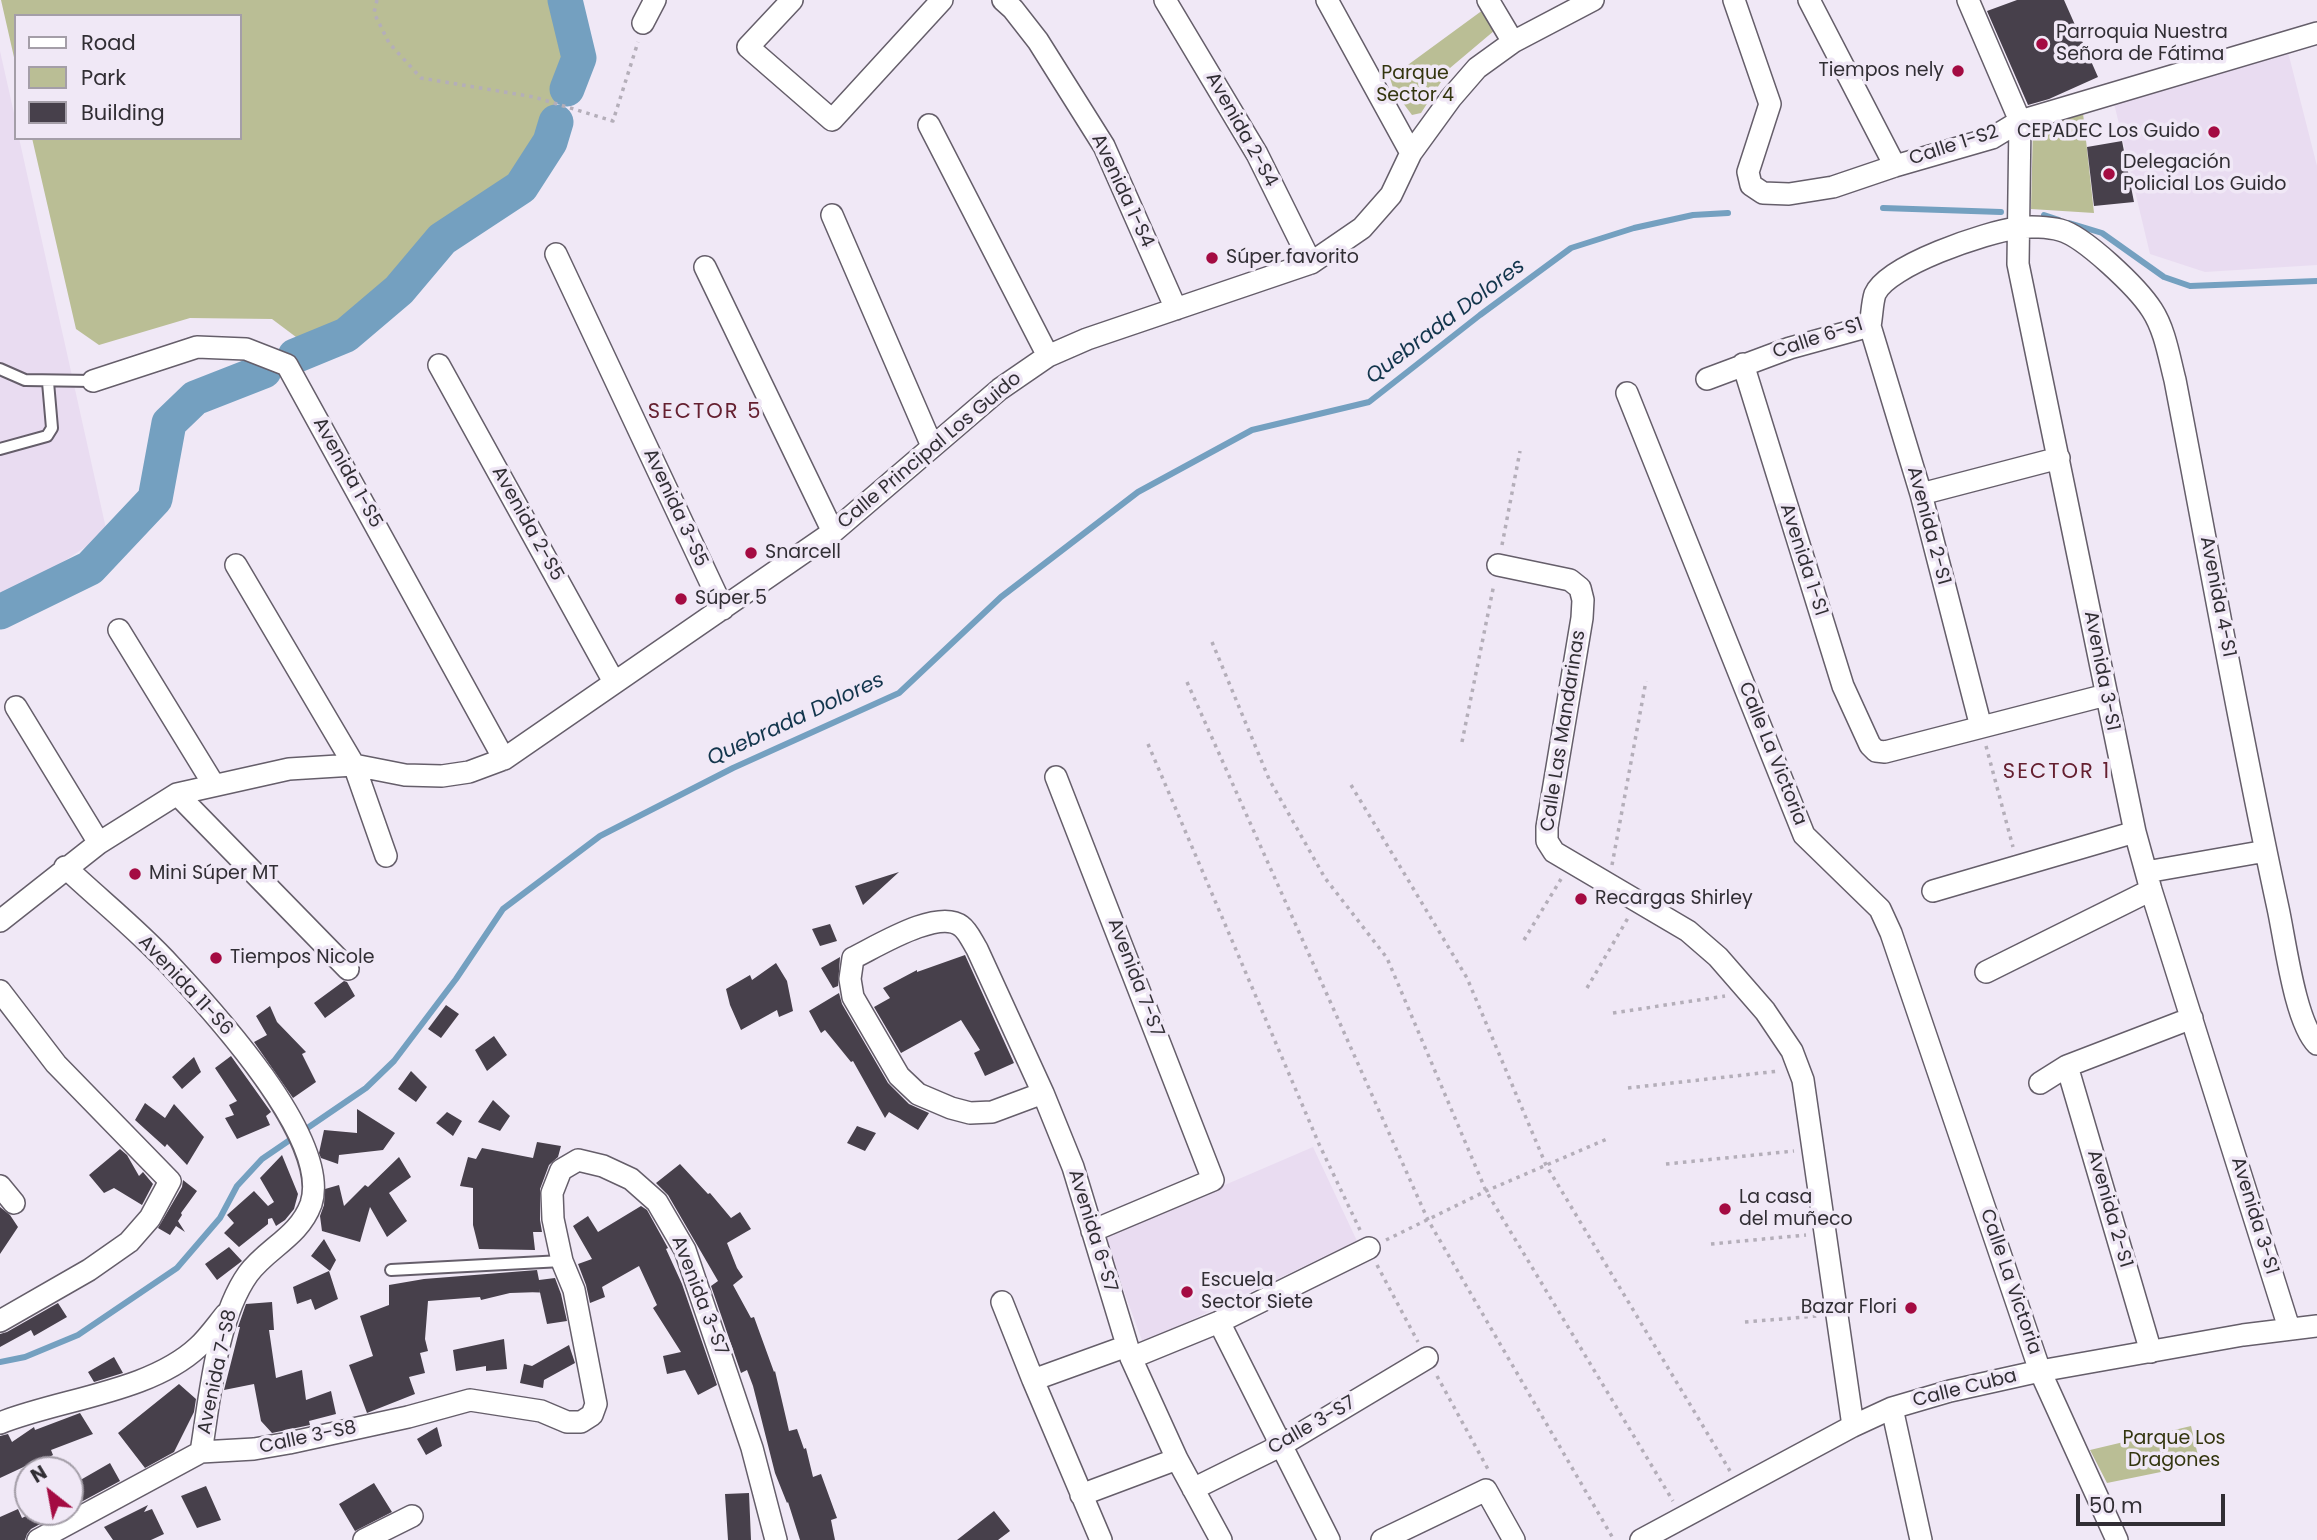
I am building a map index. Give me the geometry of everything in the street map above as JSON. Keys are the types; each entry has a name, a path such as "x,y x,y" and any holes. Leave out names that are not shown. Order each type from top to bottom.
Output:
{"street":[{"path":"643,23 655,0"},
{"path":"792,0 748,47 832,120 942,0"},
{"name":"Avenida 2-S4","path":"1165,0 1257,154 1311,263"},
{"path":"1327,0 1412,153"},
{"path":"1488,0 1513,43"},
{"name":"Calle Principal Los Guido","path":"0,921 65,867 177,794 289,769 354,765 405,775 442,776 469,772 504,760 833,532 1000,389 1048,356 1087,339 1311,263 1362,228 1391,195 1412,153 1451,98 1477,68 1513,43 1593,0"},
{"name":"Calle 1-S2","path":"1734,0 1770,104 1748,172 1751,185 1763,193 1800,192 1833,187 1992,138 2020,121 2317,33"},
{"path":"1809,0 1895,166"},
{"path":"1968,0 2020,121"},
{"name":"Avenida 1-S4","path":"1008,4 1038,41 1104,146 1176,309"},
{"name":"Avenida 3-S1","path":"2020,121 2018,264 2136,832 2288,1328"},
{"path":"929,125 1048,356"},
{"path":"832,215 932,446"},
{"name":"Calle 6-S1","path":"1707,379 1743,364 1870,326 1876,293 1888,278 1907,265 1961,244 2018,227"},
{"name":"Avenida 4-S1","path":"2018,227 2060,230 2087,244 2110,264 2152,310 2162,331 2175,380 2297,999 2310,1037 2317,1044"},
{"name":"Avenida 3-S5","path":"555,254 723,609"},
{"path":"705,267 833,532"},
{"name":"Avenida 2-S1","path":"1870,326 1921,494 1981,727"},
{"name":"Avenida 1-S5","path":"93,381 197,347 246,349 287,365 504,760"},
{"name":"Avenida 1-S1","path":"1743,364 1843,686 1870,745 1877,751 1885,752 1981,727"},
{"name":"Avenida 2-S5","path":"439,365 614,682"},
{"name":"Calle La Victoria","path":"1628,393 1804,835 1880,909 1891,933 2040,1371 2117,1540"},
{"path":"1921,494 2059,458"},
{"path":"236,565 354,765 386,856"},
{"name":"Calle Las Mandarinas","path":"1498,565 1570,580 1580,588 1583,600 1547,841 1554,852 1688,931 1718,957 1765,1011 1792,1051 1803,1080 1853,1426"},
{"path":"119,629 214,785"},
{"path":"1981,727 2106,695"},
{"path":"16,707 99,843"},
{"name":"Avenida 7-S7","path":"1056,777 1213,1180 1092,1231"},
{"path":"177,794 348,969"},
{"path":"1933,891 2136,832"},
{"path":"1986,972 2149,881 2266,851"},
{"name":"Avenida 11-S6","path":"65,867 169,963 256,1065 290,1117 309,1154"},
{"name":"Avenida 6-S7","path":"1042,1093 992,1112 970,1113 918,1094 899,1076 853,997 850,979 853,958 924,925 945,920 960,924 977,948 1042,1093 1073,1167 1129,1352 1177,1459 1221,1540"},
{"path":"0,991 56,1064 170,1181 150,1218 129,1242 89,1270 0,1321"},
{"path":"2040,1083 2067,1066 2192,1018"},
{"name":"Avenida 2-S1","path":"2067,1066 2151,1352"},
{"name":"Avenida 7-S8","path":"201,1452 215,1369 234,1299 249,1273 286,1240 305,1217 314,1189 309,1154"},
{"name":"Avenida 3-S7","path":"592,1415 596,1404 574,1290 562,1261 553,1219 552,1193 561,1170 578,1160 603,1166 631,1179 657,1202 685,1250 748,1436 776,1540"},
{"path":"0,1186 14,1202"},
{"path":"1032,1380 1219,1322 1368,1248"},
{"path":"1002,1302 1032,1380 1101,1540"},
{"path":"0,1423 73,1400 102,1394 174,1365 198,1347 231,1308"},
{"path":"1219,1322 1329,1540"},
{"name":"Calle Cuba","path":"1641,1540 1853,1426 1892,1408 1950,1391 2040,1371 2288,1328 2317,1326"},
{"name":"Calle 3-S7","path":"1193,1489 1280,1446 1427,1358"},
{"name":"Calle 3-S8","path":"38,1540 80,1531 201,1452 254,1449 289,1443 408,1417 470,1400 541,1411 567,1422 581,1422 592,1415"},
{"path":"1892,1408 1921,1540"},
{"path":"1081,1495 1177,1459"},
{"path":"1382,1540 1486,1490 1514,1540"},
{"path":"363,1540 412,1516"}],"lane":[{"path":"0,369 25,380 93,381"},
{"path":"0,449 47,436 52,428 48,382"},
{"path":"391,1270 562,1261"}],"path":[{"path":"377,0 374,13 389,43 421,78 534,97 613,121 643,23"},
{"path":"1462,742 1520,452"},
{"path":"1212,642 1269,779 1325,878 1387,958 1486,1191 1683,1518"},
{"path":"1609,884 1646,681"},
{"path":"1187,682 1428,1220 1614,1540"},
{"path":"1981,727 2018,865"},
{"path":"1148,744 1319,1144 1368,1248 1486,1191 1607,1139"},
{"path":"1351,785 1467,978 1546,1166 1740,1488"},
{"path":"1524,940 1571,862"},
{"path":"1587,988 1638,901"},
{"path":"1613,1013 1748,992"},
{"path":"1628,1088 1798,1068"},
{"path":"1666,1164 1813,1149"},
{"path":"1711,1244 1825,1233"},
{"path":"1745,1322 1837,1315"}],"shaded area":[{"path":"0,51 14,113 14,140 19,140 107,533 0,603"},
{"name":"CEPADEC Los Guido","path":"2288,52 2317,166 2317,265 2205,272 2150,254 2113,99"},
{"name":"Escuela Sector Siete","path":"1313,1147 1357,1241 1143,1343 1104,1237"}],"green space":[{"path":"1,0 581,0 572,55 544,140 517,174 437,226 394,277 344,319 304,343 272,319 190,318 99,345 76,329 32,140 242,140 242,14 14,14 14,57"},
{"name":"Parque Sector 4","path":"1487,7 1501,25 1450,68 1421,113 1412,115 1394,91 1390,78"},
{"path":"2083,113 2094,213 2031,209 2033,127"},
{"name":"Parque Los Dragones","path":"2191,1426 2200,1464 2107,1483 2090,1450"}],"building":[{"name":"Parroquia Nuestra Señora de Fátima","path":"2017,0 2064,0 2098,77 2049,99 2028,105 1987,11"},
{"name":"Delegación Policial Los Guido","path":"2122,141 2134,202 2094,206 2087,147"},
{"path":"899,872 863,905 855,886"},
{"path":"830,924 837,941 820,946 812,929"},
{"path":"965,955 1014,1063 985,1076 974,1053 980,1050 961,1020 901,1053 874,1007 890,998 883,988 917,970"},
{"path":"840,957 838,986 833,988 821,968"},
{"path":"776,963 787,981 793,1011 779,1017 777,1010 741,1030 726,989 750,975 752,980"},
{"path":"344,981 355,996 325,1018 314,1003"},
{"path":"839,993 842,1004 888,1083 909,1104 929,1113 918,1130 889,1112 885,1118 853,1061 851,1062 825,1030 821,1033 809,1011"},
{"path":"446,1005 459,1014 441,1038 428,1029"},
{"path":"270,1006 277,1022 306,1052 302,1054 316,1082 293,1098 254,1042 267,1035 256,1016"},
{"path":"494,1036 507,1055 487,1071 475,1050"},
{"path":"231,1056 271,1112 266,1116 270,1125 237,1139 225,1118 234,1115 229,1105 237,1101 215,1068"},
{"path":"194,1057 201,1072 182,1089 172,1077"},
{"path":"411,1071 427,1087 416,1102 398,1089"},
{"path":"493,1100 510,1116 500,1131 478,1122"},
{"path":"145,1103 165,1118 174,1104 204,1137 187,1165 167,1144 165,1147 135,1120"},
{"path":"357,1109 395,1133 383,1150 339,1155 338,1164 321,1158 319,1153 324,1130 357,1133"},
{"path":"447,1112 462,1121 453,1136 436,1123"},
{"path":"857,1126 876,1133 865,1151 847,1143"},
{"path":"537,1142 561,1146 558,1157 549,1165 540,1189 542,1232 533,1232 535,1250 479,1249 473,1225 473,1188 460,1186 468,1157 476,1159 482,1148 533,1158"},
{"path":"120,1149 127,1155 139,1176 143,1172 153,1184 142,1205 114,1188 104,1193 89,1175"},
{"path":"282,1155 298,1194 294,1209 276,1226 272,1218 268,1219 268,1224 239,1247 224,1233 234,1223 227,1215 254,1191 268,1206 274,1202 260,1178"},
{"path":"399,1157 411,1177 389,1193 407,1221 387,1237 370,1207 360,1242 322,1231 320,1216 325,1189 339,1185 344,1206"},
{"path":"680,1164 731,1218 740,1212 751,1229 727,1243 743,1277 733,1285 751,1318 754,1317 775,1371 789,1431 797,1429 804,1449 806,1448 813,1477 821,1474 837,1518 831,1520 835,1540 800,1540 775,1473 753,1386 747,1370 741,1373 711,1286 718,1281 668,1195 656,1183"},
{"path":"183,1180 197,1191 178,1221 185,1232 176,1226 170,1235 158,1228 182,1187"},
{"path":"641,1206 647,1210 668,1248 666,1249 682,1284 717,1385 698,1395 685,1370 667,1374 663,1356 681,1352 653,1308 657,1305 639,1266 602,1287 605,1297 590,1303 578,1264 592,1259 573,1226 588,1216 598,1232"},
{"path":"0,1207 18,1227 0,1254"},
{"path":"324,1239 336,1260 330,1271 311,1256"},
{"path":"229,1247 242,1261 217,1280 205,1264"},
{"path":"537,1270 539,1280 555,1278 567,1321 547,1324 540,1292 510,1293 481,1300 480,1297 428,1301 425,1339 428,1351 420,1353 425,1373 409,1377 415,1394 367,1413 349,1365 373,1356 360,1316 389,1305 389,1285 424,1279"},
{"path":"329,1271 338,1299 315,1310 311,1299 297,1304 293,1287"},
{"path":"272,1302 274,1330 269,1330 276,1378 302,1370 306,1400 331,1391 336,1414 309,1421 310,1425 272,1433 261,1421 254,1384 224,1390 246,1304"},
{"path":"58,1303 67,1317 34,1336 31,1330 0,1347 0,1334"},
{"path":"504,1339 507,1369 486,1371 486,1366 456,1371 453,1350"},
{"path":"569,1345 575,1363 544,1380 543,1388 520,1383 524,1364 532,1366"},
{"path":"114,1357 123,1373 94,1382 88,1372"},
{"path":"179,1384 196,1399 194,1412 174,1452 145,1468 118,1433"},
{"path":"80,1413 93,1434 51,1450 51,1456 14,1456 14,1471 0,1478 0,1436 8,1434 12,1442 34,1427 35,1430"},
{"path":"437,1427 442,1446 426,1455 417,1439"},
{"path":"110,1463 120,1481 84,1500 84,1478"},
{"path":"374,1483 392,1512 355,1531 339,1504"},
{"path":"206,1486 221,1520 197,1528 181,1496"},
{"path":"749,1493 751,1540 728,1540 725,1494"},
{"path":"148,1505 144,1512 152,1509 164,1534 151,1540 113,1540 104,1527"},
{"path":"14,1511 14,1526 36,1526 31,1529 25,1540 0,1540 0,1517"},
{"path":"994,1511 1010,1531 998,1540 957,1540"}],"waterway":[{"path":"565,0 579,58 567,89"},
{"path":"295,356 346,335 399,290 442,239 521,187 550,142 556,122"},
{"name":"Quebrada Dolores","path":"1883,208 2001,212"},
{"name":"Quebrada Dolores","path":"0,1362 25,1357 78,1335 177,1268 220,1218 237,1186 262,1159 366,1088 394,1061 456,979 503,909 600,836 733,768 899,693 1001,597 1138,492 1252,430 1369,402 1571,248 1634,228 1693,215 1728,213"},
{"name":"Quebrada Dolores","path":"2044,215 2059,220"},
{"name":"Quebrada Dolores","path":"2069,223 2102,233 2164,277 2190,286 2317,281"},
{"path":"0,612 90,568 155,499 169,423 195,398 264,371"}],"place":[{"name":"Parroquia Nuestra Señora de Fátima","path":"2042,44"},
{"name":"Tiempos nely","path":"1958,71"},
{"name":"CEPADEC Los Guido","path":"2214,132"},
{"name":"Delegación Policial Los Guido","path":"2109,174"},
{"name":"Súper favorito","path":"1212,258"},
{"name":"Snarcell","path":"751,553"},
{"name":"Súper 5","path":"681,599"},
{"name":"Mini Súper MT","path":"135,874"},
{"name":"Recargas Shirley","path":"1581,899"},
{"name":"Tiempos Nicole","path":"216,958"},
{"name":"La casa del muñeco","path":"1725,1209"},
{"name":"Escuela Sector Siete","path":"1187,1292"},
{"name":"Bazar Flori","path":"1911,1308"}],"district":[{"name":"SECTOR 5","path":"705,413"},
{"name":"SECTOR 1","path":"2057,773"}]}
